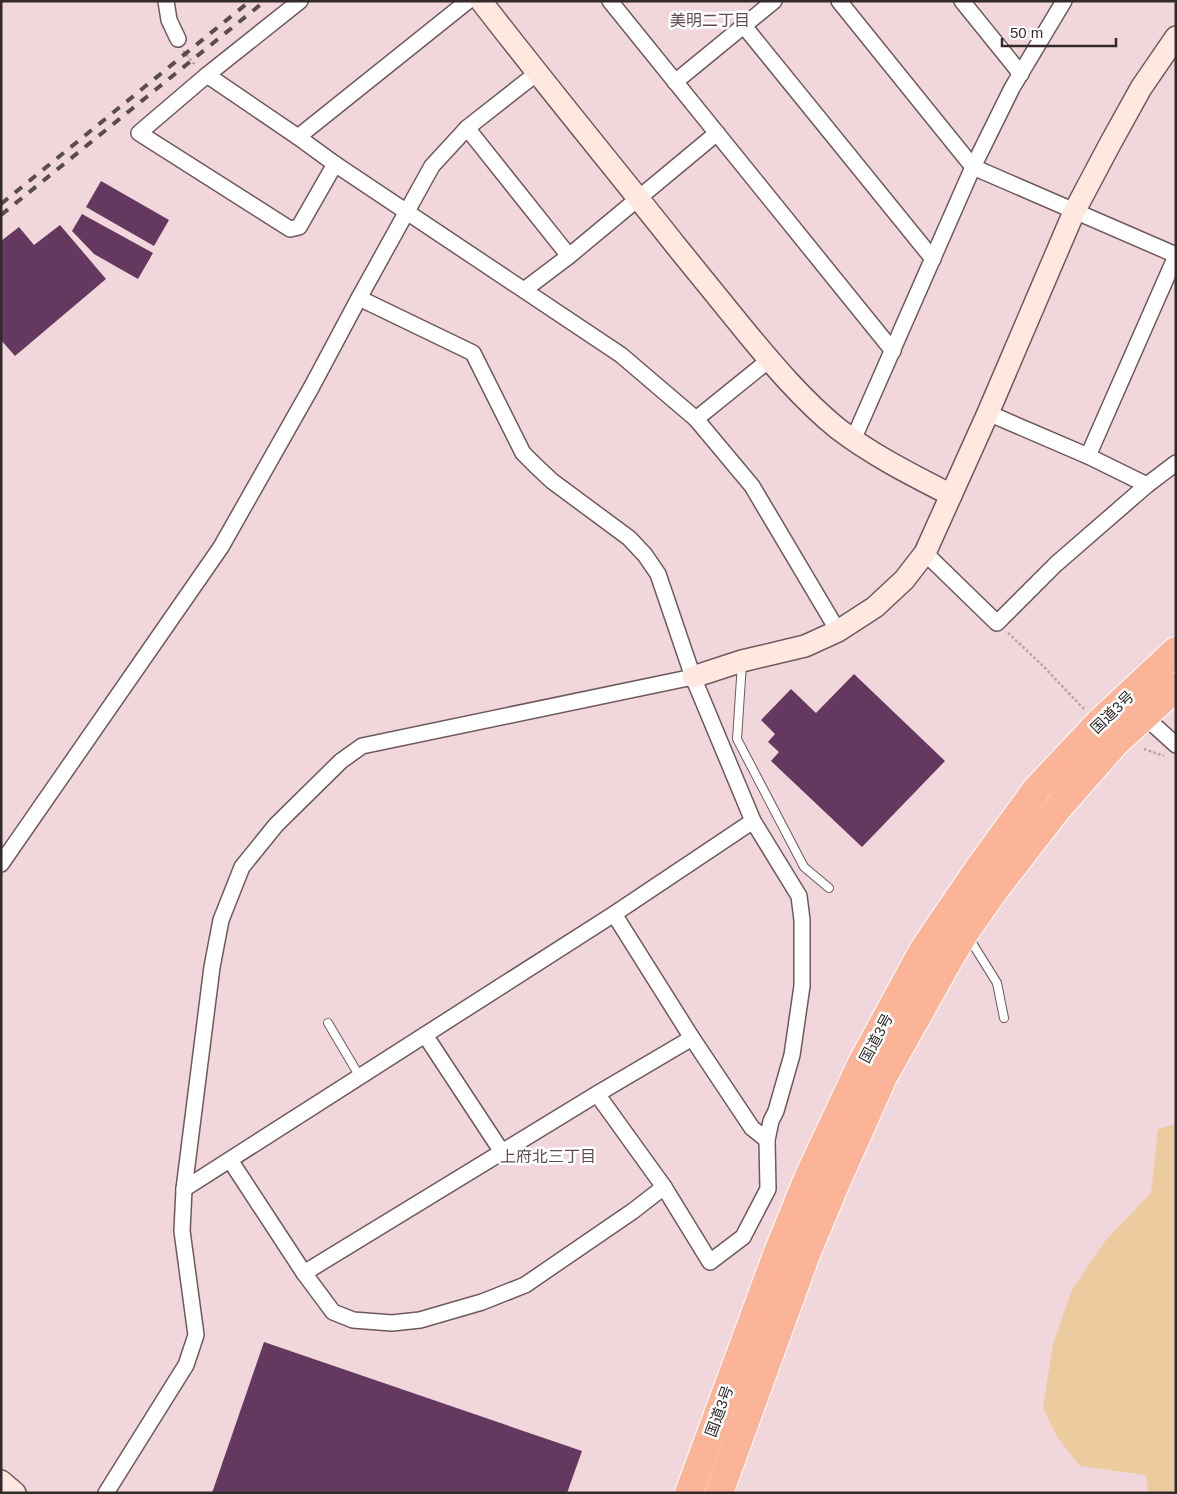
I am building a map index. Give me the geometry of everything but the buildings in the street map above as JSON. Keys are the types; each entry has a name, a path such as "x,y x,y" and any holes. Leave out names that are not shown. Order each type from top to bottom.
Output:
{"highway":[{"name":"国道3号","path":"689,1493 778,1252 809,1176 872,1045 924,949 977,871 1036,790 1098,724 1176,651"},
{"name":"国道3号","path":"719,1493 805,1257 882,1077 965,932 993,892 1056,809 1116,742 1176,686"}],"street":[{"path":"166,1 169,20 178,39"},
{"path":"300,1 207,75 139,133 290,229 299,227 336,164"},
{"path":"298,137 468,1"},
{"path":"481,1 769,360 801,395 853,440 897,468 951,495"},
{"path":"675,82 774,1"},
{"path":"839,1 973,167 1176,256 1088,456"},
{"path":"962,1 1021,74"},
{"path":"853,440 973,167 1012,88 1064,1"},
{"path":"618,4 675,82 893,352"},
{"path":"744,26 933,259"},
{"path":"106,1493 186,1365 196,1335 182,1232 184,1189 212,967 221,920 242,867 276,825 341,760 362,746 693,677 742,661 805,646 838,631 875,607 904,580 925,553 988,413 1074,212 1141,88 1176,37"},
{"path":"1,864 221,546 311,388 358,298 432,166 467,128 537,73"},
{"path":"207,75 620,355 696,419 752,486 838,631"},
{"path":"467,128 569,256"},
{"path":"524,290 569,256 717,133"},
{"path":"358,298 472,353 523,452 552,481 629,538 646,555 658,574 693,677 753,821 799,896 802,920 802,986 792,1055 776,1111 771,1121 767,1140 768,1189 743,1237 710,1262 664,1187 597,1094"},
{"path":"696,419 769,360"},
{"path":"988,413 1088,456 1147,485"},
{"path":"925,553 997,623 1056,564 1147,485 1176,463"},
{"path":"1144,716 1172,751"},
{"path":"184,1189 614,914 753,821"},
{"path":"614,914 692,1038 752,1128 767,1140"},
{"path":"425,1035 502,1152"},
{"path":"304,1273 692,1038"},
{"path":"230,1160 304,1273 333,1312 353,1320 392,1323 420,1320 482,1302 525,1284 664,1187"},
{"path":"1,1481 15,1493"}],"lane":[{"path":"742,661 737,739 804,867 829,888"},
{"path":"965,932 997,983 1004,1018"},
{"path":"328,1023 360,1077"}],"path":[{"path":"178,39 178,44 185,54 207,75"},
{"path":"997,623 1042,665 1098,724"},
{"path":"1144,749 1172,751"}],"shaded area":[{"path":"1176,1124 1176,1493 1148,1493 1146,1475 1080,1466 1057,1437 1043,1408 1053,1344 1072,1290 1106,1240 1151,1193 1158,1129"}],"railway":[{"path":"1,204 250,1"},
{"path":"1,215 265,1"}],"district":[{"name":"美明二丁目","path":"710,20"},
{"name":"上府北三丁目","path":"548,1156"}]}
